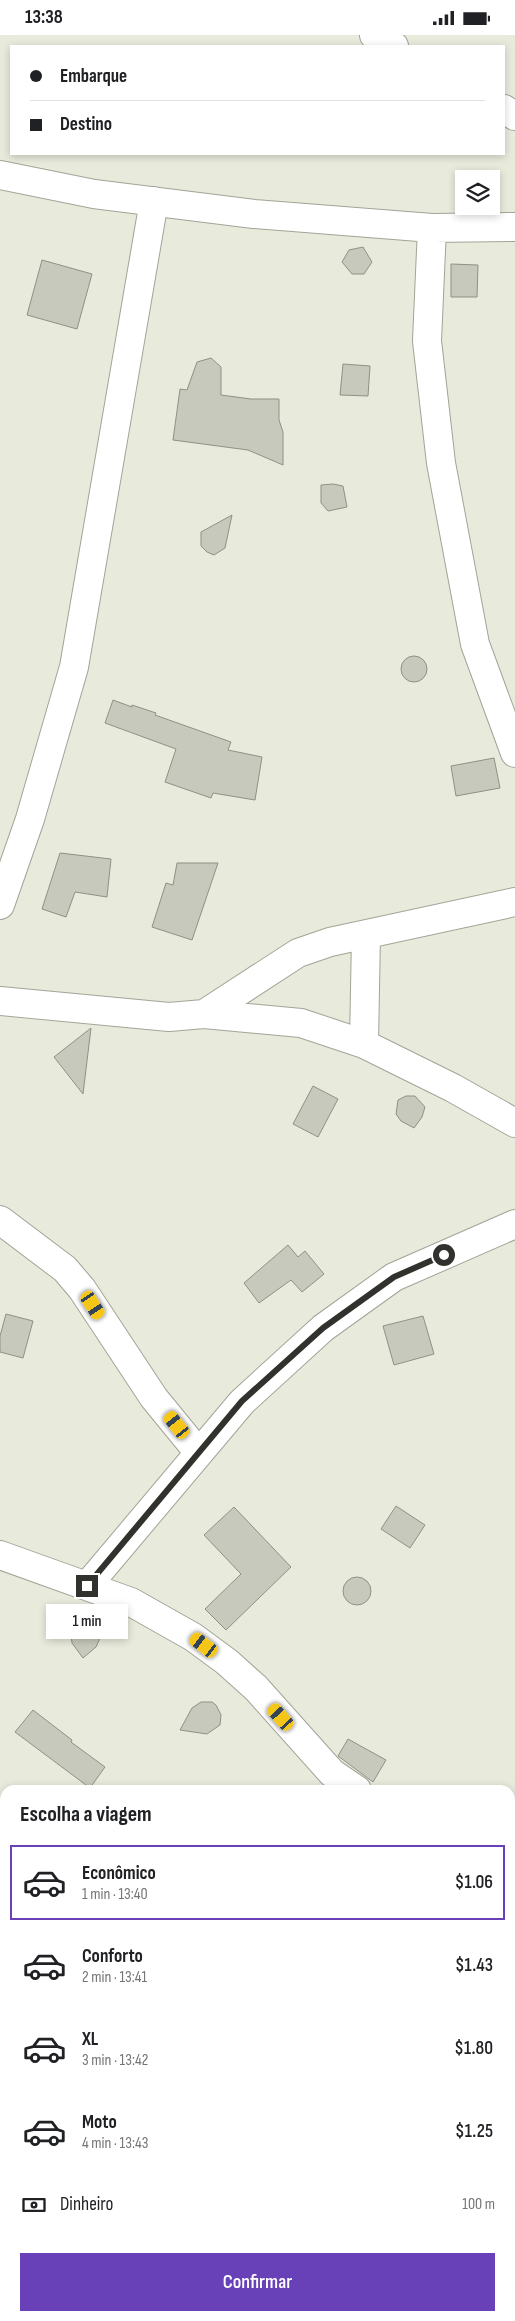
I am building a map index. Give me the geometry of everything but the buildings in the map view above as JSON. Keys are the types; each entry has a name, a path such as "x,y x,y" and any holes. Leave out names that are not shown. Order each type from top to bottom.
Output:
{"street":[{"path":"374,35 392,45"},
{"path":"0,175 94,194 254,214 432,228 515,227"},
{"path":"0,905 30,819 74,667 154,201"},
{"path":"432,228 427,341 441,463 475,644 515,753"},
{"path":"204,1014 298,953 330,942 515,902"},
{"path":"364,1044 366,935"},
{"path":"0,1001 169,1017 204,1014 301,1023 364,1044 453,1088 515,1123"},
{"path":"0,1219 65,1269 82,1289 154,1398 199,1453"},
{"path":"87,1586 242,1401 323,1328 394,1277 515,1224"},
{"path":"0,1555 131,1602 193,1637 227,1662 256,1688 332,1773 350,1785"}],"route":[{"path":"87,1586 242,1401 323,1328 394,1277 444,1255"}]}
